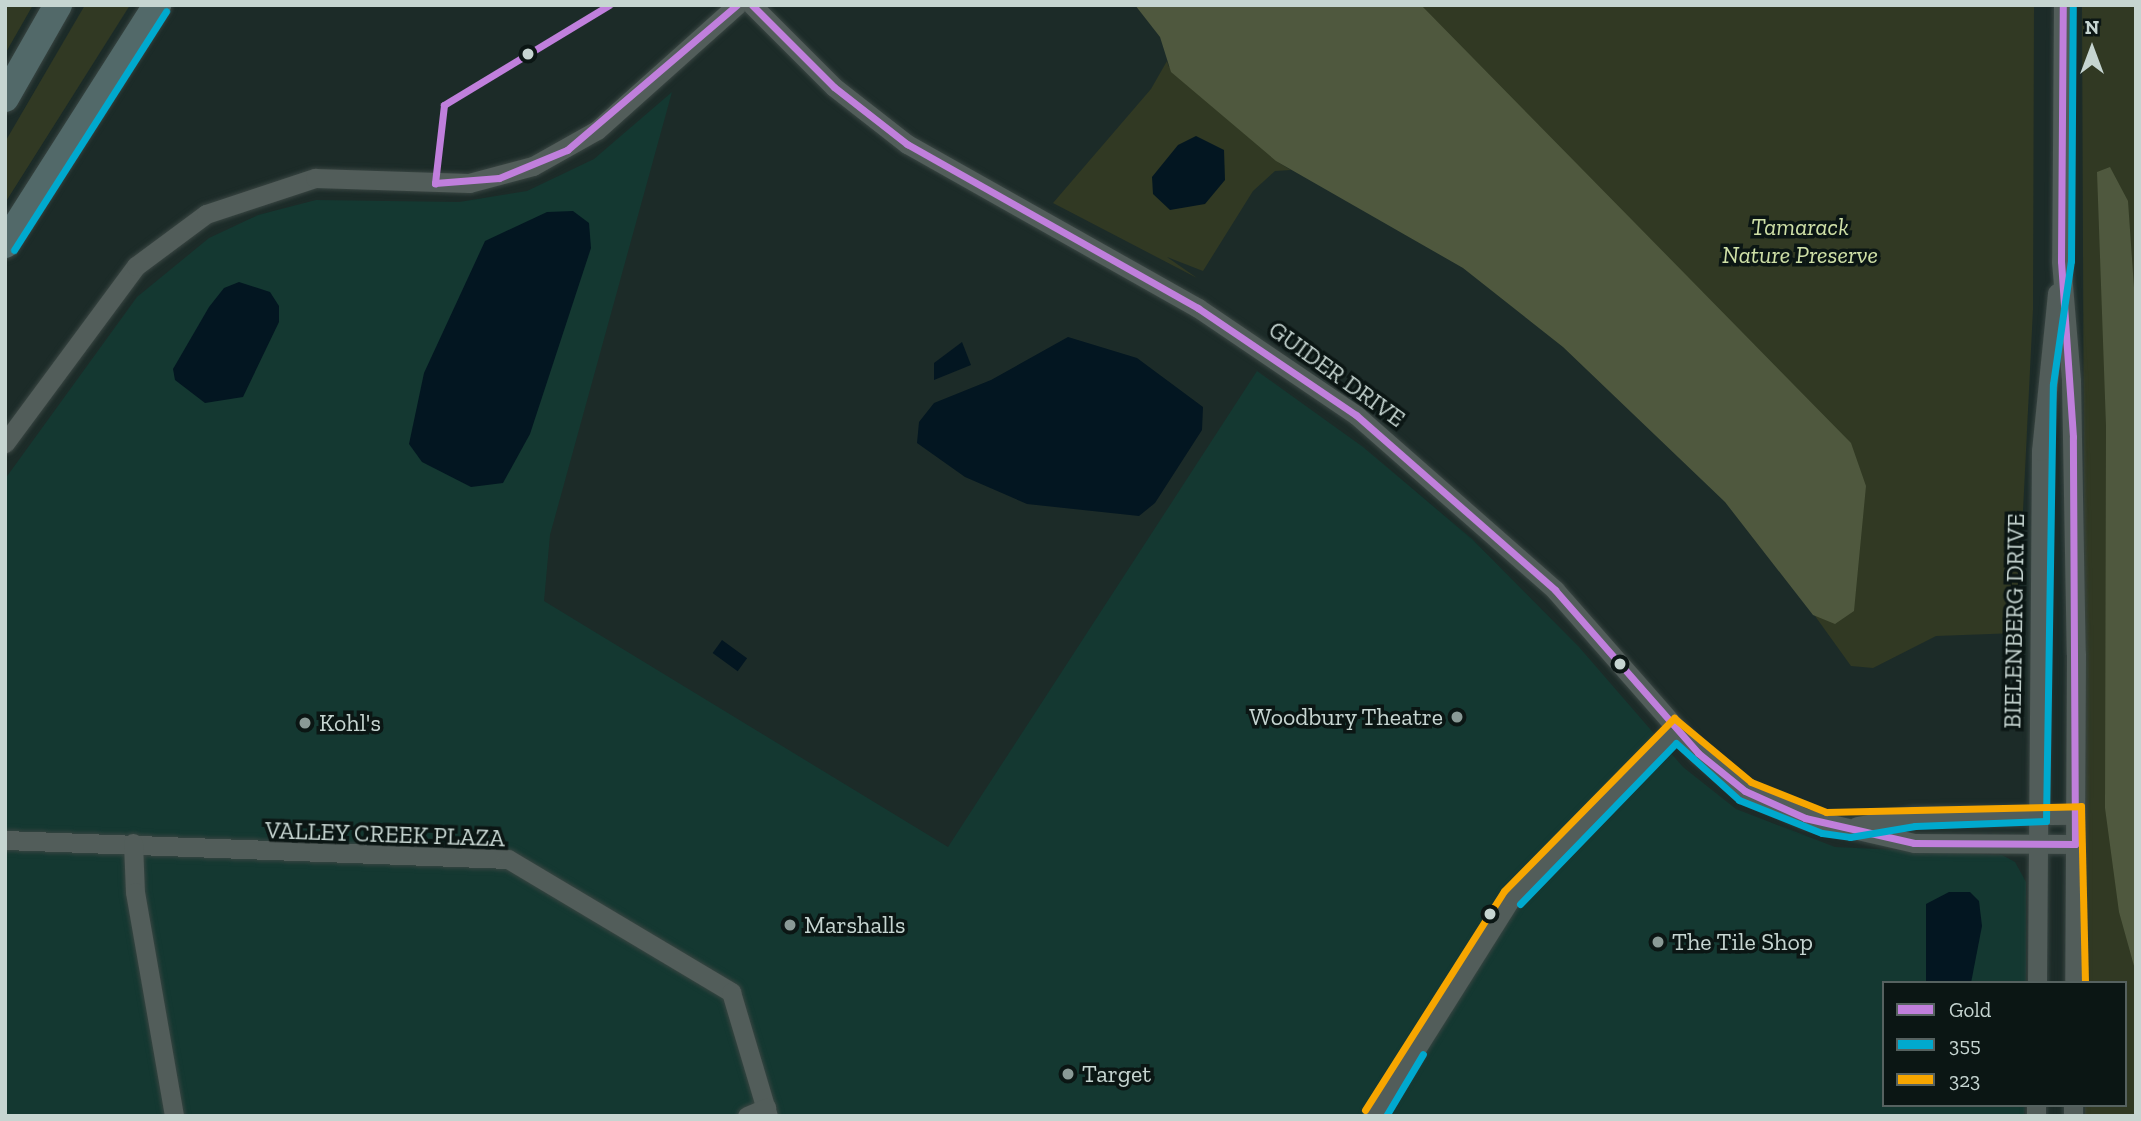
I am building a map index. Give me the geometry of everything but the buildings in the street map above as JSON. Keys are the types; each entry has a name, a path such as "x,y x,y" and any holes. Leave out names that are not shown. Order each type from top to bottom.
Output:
{"highway":[{"path":"5,98 58,5"},
{"path":"5,244 157,5"}],"street":[{"path":"5,443 136,266 206,214 316,178 469,183 533,166 597,130 737,5"},
{"name":"GUIDER DRIVE","path":"752,5 834,87 906,144 1198,308 1356,415 1555,590 1675,728 1752,795 1805,818 1914,843 2074,844"},
{"name":"BIELENBERG DRIVE","path":"2063,5 2061,261 2073,438 2074,981"},
{"name":"BIELENBERG DRIVE","path":"2037,981 2043,383 2061,261"},
{"path":"1374,1116 1512,897 1675,728"},
{"name":"GUIDER DRIVE","path":"1849,827 1914,816 2075,815"},
{"name":"VALLEY CREEK PLAZA","path":"5,841 133,843 249,854 513,861 731,992 767,1112 747,1116"},
{"path":"133,843 135,892 174,1116"}],"shaded area":[{"path":"1135,5 1421,5 1851,443 1866,486 1854,611 1835,624 1813,615 1725,502 1563,347 1463,268 1276,161 1171,72 1160,37"},
{"path":"672,92 550,535 544,601 948,847 1257,371 1363,447 1472,539 1579,647 1683,767 1736,809 1835,847 2002,855 2015,862 2026,882 2026,981 1882,981 1882,1107 2025,1107 2024,1116 5,1116 5,479 137,297 209,238 258,215 316,200 459,202 527,191 594,159"},
{"path":"2110,167 2128,201 2135,302 2136,973 2119,912 2105,808 2106,426 2097,172"}],"green space":[{"path":"5,5 33,5 5,54"},
{"path":"85,5 130,5 5,203 5,142"},
{"name":"Tamarack Nature Preserve","path":"1141,5 2034,5 2033,309 2017,633 1936,636 1873,668 1851,666 1733,502 1610,384 1478,272 1276,161 1291,170 1275,171 1253,191 1203,271 1167,257 1197,278 1053,203 1151,89 1167,61 1169,67 1194,53"},
{"path":"2082,5 2136,5 2136,1116 2085,1116 2085,1107 2127,1107 2127,981 2086,981"}],"water":[{"path":"1196,136 1224,150 1225,180 1205,204 1170,210 1153,194 1152,177 1178,145"},
{"path":"573,211 589,223 591,248 530,434 503,483 471,487 422,462 409,444 424,373 485,241 547,212"},
{"path":"239,282 270,292 279,306 279,322 243,397 205,403 175,380 173,369 209,307 224,288"},
{"path":"1068,337 1137,358 1203,407 1202,430 1155,503 1139,516 1027,504 965,477 917,443 919,422 934,403 991,380"},
{"path":"962,342 971,365 934,380 934,363"},
{"path":"722,640 747,658 738,671 713,653"},
{"path":"1949,892 1970,892 1979,901 1982,926 1971,981 1926,981 1926,904"}],"transit line":[{"name":"Gold","path":"609,5 444,105 435,183 499,178 567,150 737,5"},
{"name":"Gold","path":"752,5 834,87 907,144 1198,308 1356,415 1555,590 1698,753 1745,791 1805,818 1914,843 2075,844 2073,437 2061,261 2063,5"},
{"name":"355","path":"1520,904 1676,743 1739,800 1822,833 1850,837 1915,826 2046,821 2053,384 2071,261 2073,5"},
{"name":"355","path":"14,250 166,11"},
{"name":"323","path":"1365,1110 1504,891 1674,718 1751,782 1826,812 2081,806 2085,981"},
{"name":"355","path":"1386,1116 1423,1054"}],"place":[{"name":"Woodbury Theatre","path":"1457,717"},
{"name":"Kohl's","path":"305,723"},
{"name":"Marshalls","path":"790,925"},
{"name":"The Tile Shop","path":"1658,942"},
{"name":"Target","path":"1068,1074"}]}
